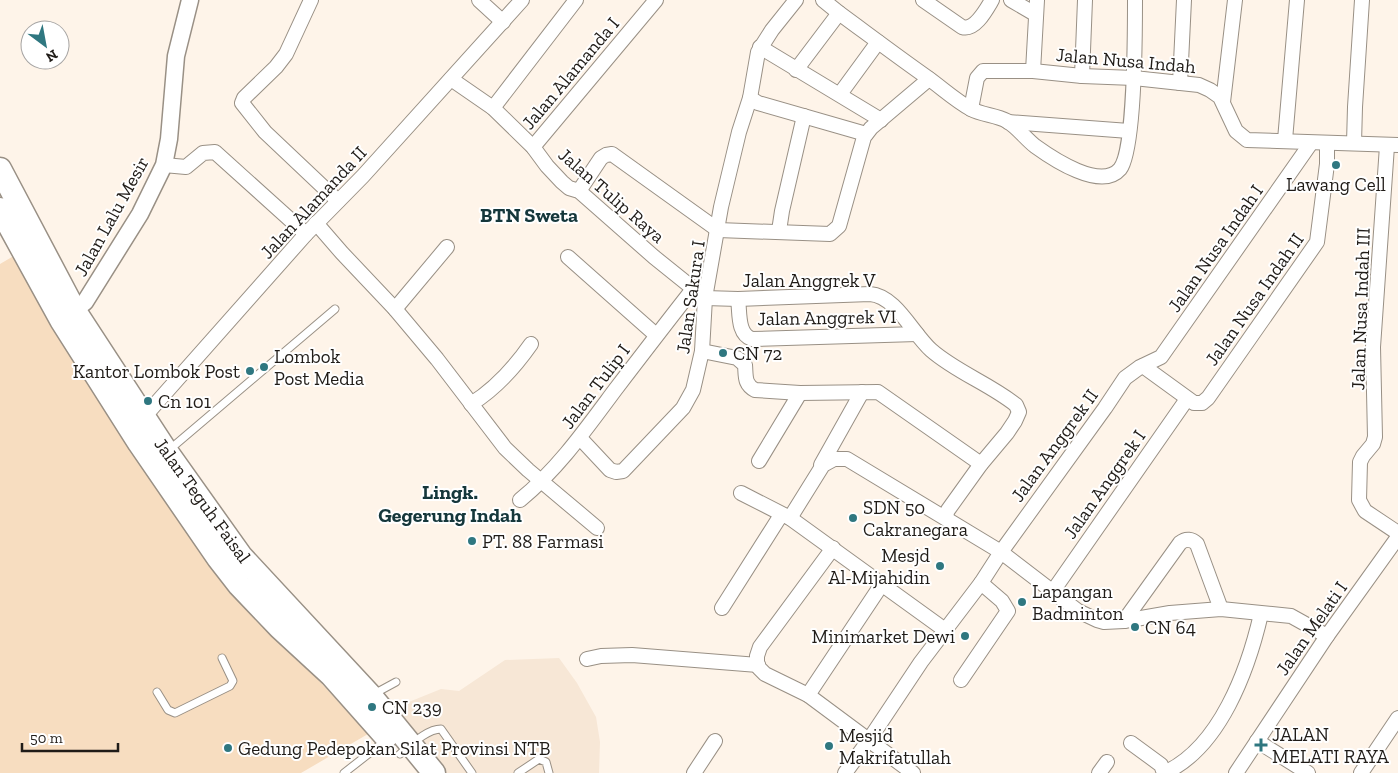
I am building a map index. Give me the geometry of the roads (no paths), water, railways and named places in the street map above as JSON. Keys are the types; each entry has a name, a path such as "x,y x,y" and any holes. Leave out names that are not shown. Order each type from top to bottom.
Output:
{"highway":[{"name":"Jalan Teguh Faisal","path":"0,169 68,315"},
{"name":"Jalan Teguh Faisal","path":"0,209 137,422 200,514"},
{"name":"Jalan Teguh Faisal","path":"137,422 166,452 239,585 280,628 331,676 365,701 400,742 434,773"},
{"name":"Jalan Teguh Faisal","path":"400,742 415,773"}],"street":[{"name":"Jalan Lalu Mesir","path":"68,315 85,302 140,214 164,164 169,139 176,56 190,0"},
{"path":"309,0 286,54 242,102 261,127 338,201"},
{"path":"479,0 503,22"},
{"name":"Jalan Alamanda II","path":"137,422 316,222 363,176 522,0"},
{"path":"493,108 576,0"},
{"name":"Jalan Alamanda I","path":"533,147 656,0"},
{"path":"796,0 760,47 881,120"},
{"path":"823,0 839,14 971,110 1008,122 1129,132"},
{"path":"923,0 960,26 966,28 972,26 992,0"},
{"path":"1010,0 1035,14"},
{"path":"1033,71 1037,0"},
{"path":"1082,76 1085,0"},
{"path":"1008,122 1035,146 1063,164 1097,177 1112,175 1119,170 1123,163 1129,132 1134,78 1136,0"},
{"path":"1180,83 1184,0"},
{"path":"1223,102 1235,0"},
{"path":"1285,140 1297,0"},
{"path":"1354,143 1362,0"},
{"path":"796,70 839,14"},
{"path":"840,94 878,42"},
{"name":"Jalan Sakura I","path":"580,438 610,470 618,472 625,470 683,408 693,390 702,351 705,298 721,207 739,132 750,98 760,47"},
{"name":"Jalan Nusa Indah","path":"971,110 977,78 982,72 1033,71 1082,76 1134,78 1205,87 1215,93 1223,102 1236,131 1244,139 1393,146"},
{"name":"Jalan Tulip Raya","path":"452,78 493,108 533,147 547,166 568,188 579,191 654,257 705,298"},
{"path":"579,191 601,158 612,154 718,230 779,231 828,235 836,230 840,222 864,137 929,79"},
{"path":"750,98 758,103 804,116 864,137"},
{"path":"779,231 804,116"},
{"name":"Jalan Nusa Indah I","path":"1143,366 1161,357 1311,143"},
{"name":"Jalan Nusa Indah II","path":"1191,401 1202,403 1208,398 1318,242 1327,143"},
{"name":"Jalan Nusa Indah III","path":"1393,146 1373,347 1375,437 1373,444 1360,462 1358,500 1365,510 1398,533"},
{"path":"164,164 186,167 203,153 215,152 306,234"},
{"path":"316,222 437,358 505,448 597,528"},
{"path":"395,309 447,247"},
{"path":"568,257 656,335"},
{"name":"Jalan Tulip I","path":"520,500 542,482 580,438 656,335 693,289"},
{"name":"Jalan Anggrek V","path":"705,298 738,299 870,294 879,295 891,302 932,350 1019,408 1015,421 1007,433 981,464"},
{"name":"Jalan Anggrek VI","path":"738,299 741,329 745,335 752,339 917,334"},
{"path":"472,404 498,383 531,344"},
{"path":"702,351 740,359 745,365 744,374 746,382 755,390 800,393 862,392 882,394 981,464 945,517"},
{"path":"1143,366 1191,401"},
{"name":"Jalan Anggrek II","path":"845,773 921,662 981,584 1001,552 1125,378 1143,366"},
{"path":"722,608 820,468 862,392"},
{"path":"759,461 800,393"},
{"name":"Jalan Anggrek I","path":"1053,591 1191,401"},
{"path":"820,468 826,462 834,459 852,460 1001,552 1078,611 1097,620 1104,622 1124,621 1170,613 1221,609 1291,616 1327,636"},
{"path":"741,493 785,517 833,548 945,630"},
{"name":"Jalan Melati I","path":"1236,773 1327,636 1398,537"},
{"path":"1124,621 1180,543 1186,540 1192,540 1198,546 1221,609"},
{"path":"833,548 760,648 757,656 758,665 765,674 808,694 913,773"},
{"path":"808,694 882,584"},
{"path":"961,680 1008,612 1002,601 981,584"},
{"path":"1131,743 1161,765 1164,773 1182,764 1208,736 1229,704 1246,670 1261,614"},
{"path":"587,659 602,656 632,655 758,665"},
{"path":"1361,773 1398,718"},
{"path":"694,773 715,741"},
{"path":"1256,741 1308,773"}],"lane":[{"path":"166,452 335,309"},
{"path":"157,692 168,710 175,713 230,686 233,681 222,658"},
{"path":"365,701 396,682"},
{"path":"344,773 353,770 400,742 441,729 472,773"},
{"path":"518,773 539,759 546,762 549,773"}],"place":[{"name":"Lawang Cell","path":"1336,165"},
{"name":"CN 72","path":"723,353"},
{"name":"Lombok Post Media","path":"264,367"},
{"name":"Kantor Lombok Post","path":"250,371"},
{"name":"Cn 101","path":"148,401"},
{"name":"SDN 50 Cakranegara","path":"853,518"},
{"name":"PT. 88 Farmasi","path":"472,541"},
{"name":"Mesjd Al-Mijahidin","path":"940,566"},
{"name":"Lapangan Badminton","path":"1022,602"},
{"name":"CN 64","path":"1135,627"},
{"name":"Minimarket Dewi","path":"965,636"},
{"name":"CN 239","path":"372,707"},
{"name":"JALAN MELATI RAYA","path":"1261,745"},
{"name":"Mesjid Makrifatullah","path":"829,746"},
{"name":"Gedung Pedepokan Silat Provinsi NTB","path":"228,748"}],"district":[{"name":"BTN Sweta","path":"529,215"},
{"name":"Lingk. Gegerung Indah","path":"450,504"}]}
